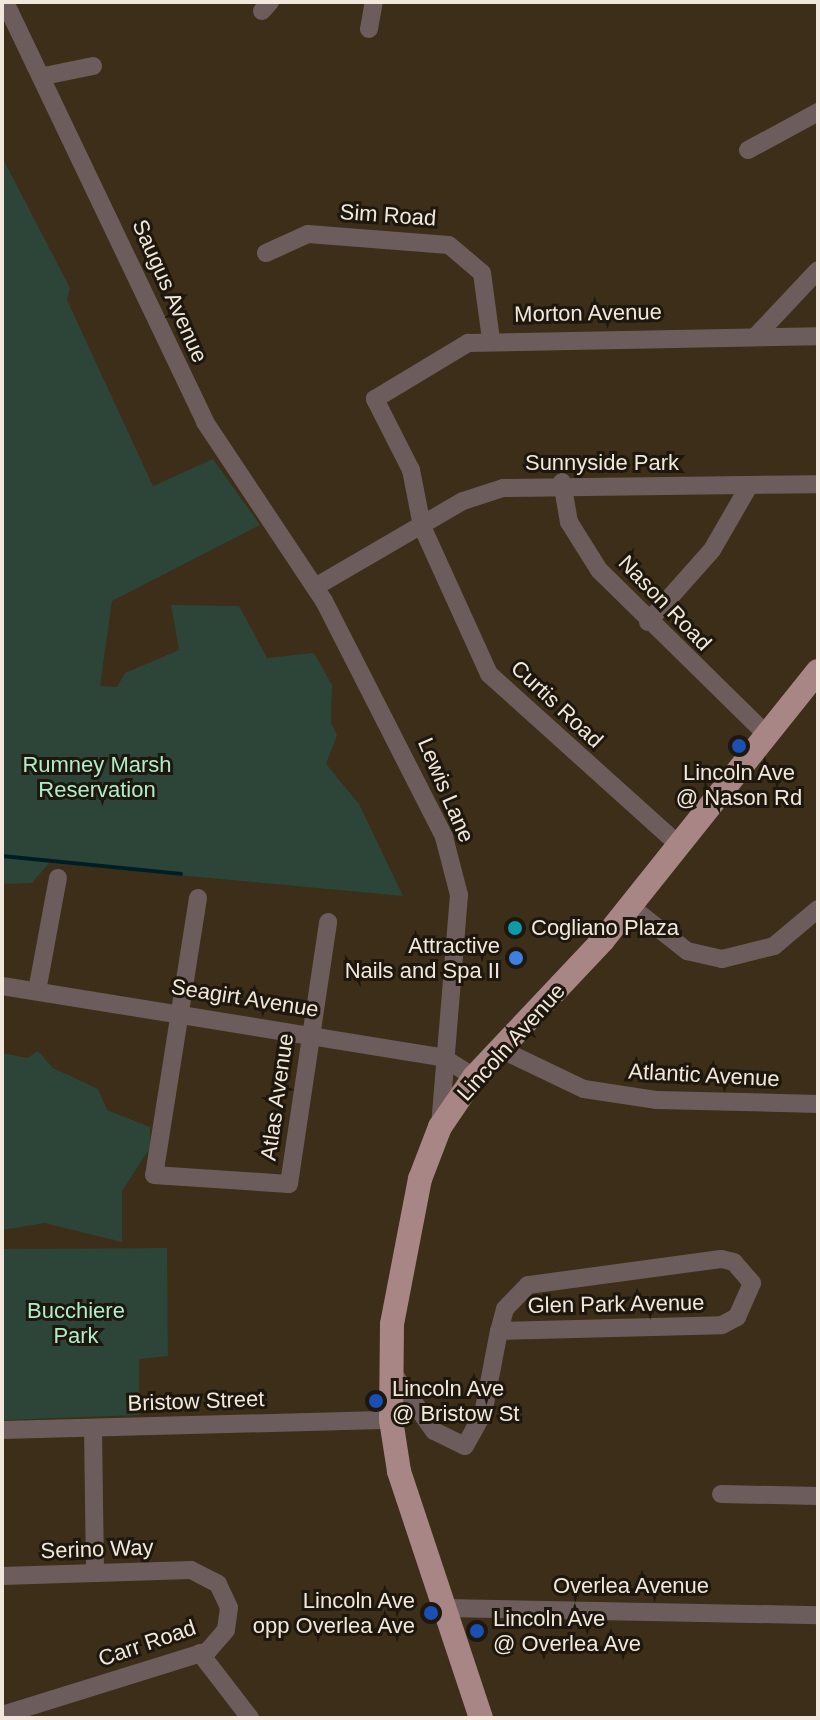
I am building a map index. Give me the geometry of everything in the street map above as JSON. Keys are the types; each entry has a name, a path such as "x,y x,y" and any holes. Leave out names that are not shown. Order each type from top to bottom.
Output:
{"main road":[{"name":"Lincoln Avenue","path":"481,1718 399,1471 391,1420 391,1368 404,1241 440,1127 474,1077 630,906 818,671"}],"street":[{"name":"Saugus Avenue","path":"5,2 44,76 205,422 315,587"},
{"path":"369,29 374,2"},
{"path":"44,76 93,66"},
{"path":"748,150 818,112"},
{"name":"Sim Road","path":"266,253 289,237 316,234 449,245 482,273 491,340"},
{"path":"757,335 818,270"},
{"name":"Morton Avenue","path":"375,399 468,343 491,340 818,336"},
{"name":"Curtis Road","path":"375,399 411,470 422,526 489,674 680,846"},
{"name":"Sunnyside Park","path":"315,587 422,526 503,488 562,482 749,486 818,484"},
{"name":"Nason Road","path":"562,482 569,522 599,570 648,622 768,736"},
{"path":"648,622 712,550 749,486"},
{"name":"Lewis Lane","path":"315,587 444,837 459,895 455,994 442,1057 440,1127"},
{"path":"37,991 58,878"},
{"path":"180,1013 198,898"},
{"path":"630,906 687,951 722,959 774,946 818,909"},
{"name":"Atlas Avenue","path":"180,1013 154,1175 288,1184 328,922"},
{"name":"Seagirt Avenue","path":"2,986 311,1033 442,1057 474,1077"},
{"name":"Atlantic Avenue","path":"500,1049 584,1089 657,1100 818,1104"},
{"name":"Glen Park Avenue","path":"391,1368 434,1431 465,1446 483,1414 499,1331 505,1309 528,1285 721,1259 734,1262 752,1283 743,1310 722,1325 499,1331"},
{"name":"Bristow Street","path":"2,1430 391,1420"},
{"path":"93,1428 95,1573"},
{"path":"721,1494 818,1496"},
{"name":"Serino Way","path":"2,1576 193,1571"},
{"name":"Carr Road","path":"2,1715 200,1653 226,1630 228,1597 193,1571"},
{"name":"Overlea Avenue","path":"444,1608 818,1615"},
{"path":"200,1653 250,1718"}],"green space":[{"name":"Rumney Marsh Reservation","path":"2,157 70,288 67,300 153,486 213,459 260,525 112,601 100,686 117,687 125,673 179,650 171,605 239,606 267,658 314,653 332,685 331,723 337,735 326,764 359,804 403,896 49,863 32,883 2,884"},
{"path":"38,1051 53,1068 98,1089 107,1110 150,1127 150,1148 122,1191 122,1242 45,1223 2,1230 2,1053 27,1058"},
{"name":"Bucchiere Park","path":"167,1248 168,1356 139,1359 139,1415 2,1420 2,1249"}],"waterway":[{"path":"2,856 181,874"}],"place":[{"name":"Lincoln Ave @ Nason Rd","path":"739,746"},
{"name":"Cogliano Plaza","path":"515,928"},
{"name":"Attractive Nails and Spa II","path":"516,958"},
{"name":"Lincoln Ave @ Bristow St","path":"376,1401"},
{"name":"Lincoln Ave opp Overlea Ave","path":"431,1613"},
{"name":"Lincoln Ave @ Overlea Ave","path":"477,1631"}]}
